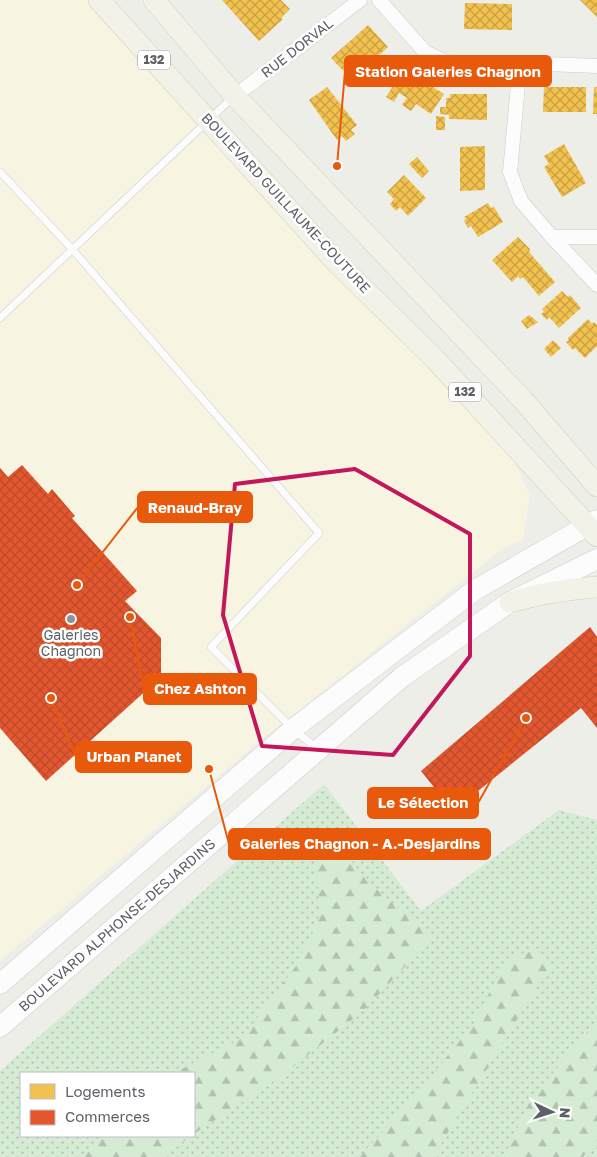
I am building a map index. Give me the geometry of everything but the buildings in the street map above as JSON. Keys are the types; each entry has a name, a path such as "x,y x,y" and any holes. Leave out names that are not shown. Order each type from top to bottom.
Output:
{"main road":[{"name":"BOULEVARD GUILLAUME-COUTURE","path":"99,0 338,264 434,358 594,527"},
{"name":"132","path":"154,0 235,96 523,400 597,486"},
{"path":"0,984 293,729 475,590 594,527"},
{"name":"BOULEVARD ALPHONSE-DESJARDINS","path":"0,1027 402,677 510,602 597,559"},
{"path":"510,602 533,595 575,588 597,587"}],"street":[{"name":"RUE DORVAL","path":"235,96 360,0"},
{"path":"378,0 424,52 449,63 597,66"},
{"path":"520,63 510,172 521,201 597,285"},
{"path":"552,237 597,237"}],"lane":[{"path":"0,318 193,137 208,119 235,96"},
{"path":"0,172 72,249 319,533 211,647 293,729 318,750"}],"highlighted area":[{"path":"355,469 470,534 470,656 393,755 262,746 223,615 235,484"}],"shaded area":[{"path":"0,0 90,0 511,455 530,495 523,541 505,547 266,736 0,961"}],"green space":[{"path":"324,784 421,911 559,810 597,820 597,1157 0,1157 0,1071"},
{"path":"311,836 336,842 368,882 434,936 363,1011 283,1075 195,1133 195,1072 176,1072 242,1038 296,966 321,912"},
{"path":"533,950 550,966 433,1157 359,1157 406,1107 472,1026 507,959"},
{"path":"597,1021 597,1140 583,1157 504,1157 531,1099"},
{"path":"102,1137 191,1137 161,1157 81,1157"}],"place":[{"name":"Station Galeries Chagnon","path":"337,166"},
{"name":"Renaud-Bray","path":"77,585"},
{"name":"Chez Ashton","path":"130,617"},
{"name":"Galeries Chagnon","path":"71,619"},
{"name":"Urban Planet","path":"51,698"},
{"name":"Le Sélection","path":"526,718"},
{"name":"Galeries Chagnon - A.-Desjardins","path":"209,769"}]}
